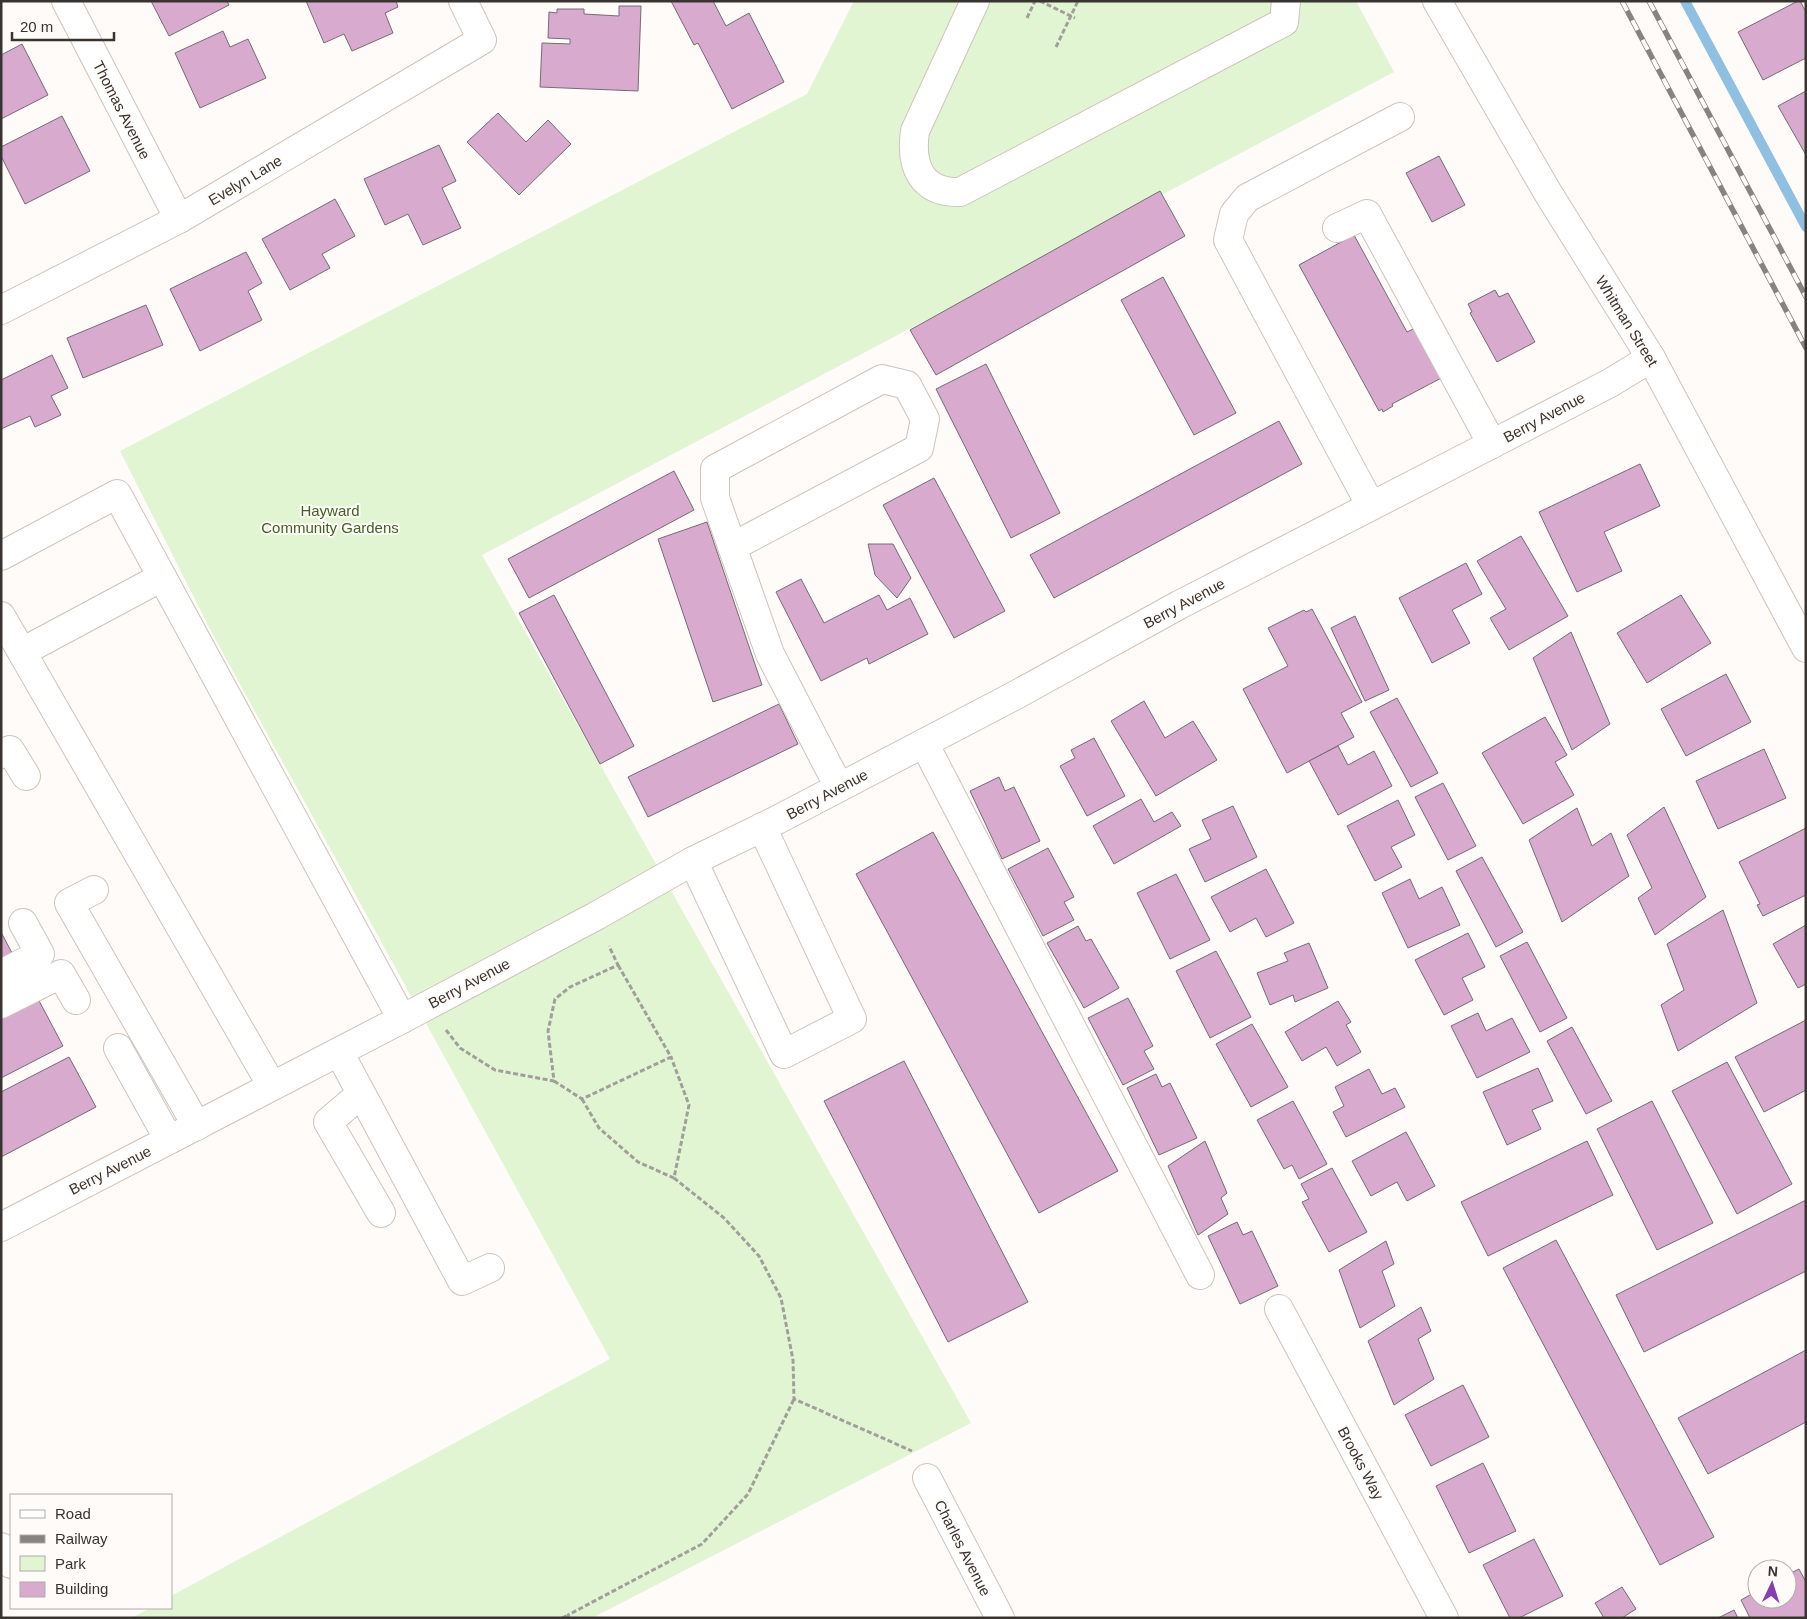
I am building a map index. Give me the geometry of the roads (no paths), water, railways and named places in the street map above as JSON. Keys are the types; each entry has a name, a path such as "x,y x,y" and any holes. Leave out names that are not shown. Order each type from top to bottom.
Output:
{"street":[{"name":"Thomas Avenue","path":"66,1 179,219"},
{"name":"Evelyn Lane","path":"1,310 179,219 482,40 462,1"},
{"path":"975,1 915,131 913,142 913,154 921,176 928,183 948,192 960,192 1284,22 1286,1"},
{"name":"Whitman Street","path":"1437,1 1548,194 1651,358 1806,648"},
{"path":"1371,506 1228,240 1234,214 1248,198 1400,117"},
{"path":"1337,228 1367,214 1492,444"},
{"name":"Berry Avenue","path":"1,1227 427,1006 596,916 693,861 924,743 1179,605 1610,383 1651,358"},
{"path":"732,546 919,448 925,419 907,385 882,379 715,469 715,498 770,654 839,787"},
{"path":"1,556 116,494 402,1019"},
{"path":"22,652 162,577"},
{"path":"1,616 272,1086"},
{"path":"924,743 1200,1275"},
{"path":"1,754 10,750 26,776"},
{"path":"693,861 784,1054 852,1020 762,827"},
{"path":"94,890 69,903 197,1126"},
{"path":"1,974 40,954 23,924"},
{"path":"1,1004 61,974 76,1000"},
{"path":"118,1048 169,1140"},
{"path":"339,1052 462,1281 490,1268"},
{"path":"361,1094 328,1122 382,1213"},
{"name":"Brooks Way","path":"1279,1309 1444,1618"},
{"name":"Charles Avenue","path":"927,1478 1000,1618"},
{"path":"1,1547 10,1562"}],"waterway":[{"path":"1685,1 1806,227"}],"railway":[{"path":"1622,1 1806,348"},
{"path":"1649,1 1806,297"}],"park label":[{"name":"Hayward Community Gardens","path":"330,518"}]}
